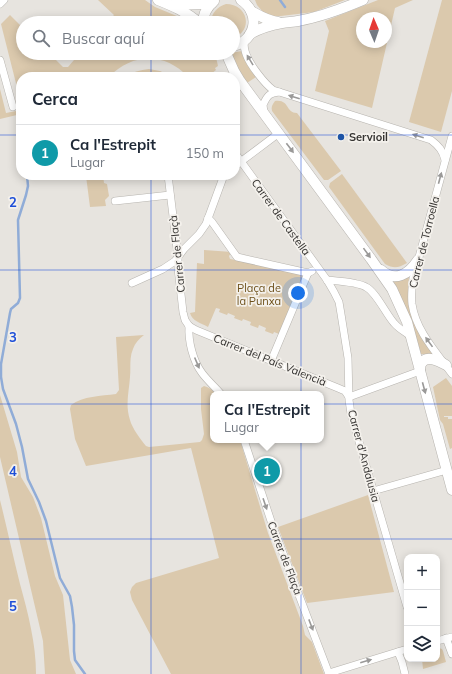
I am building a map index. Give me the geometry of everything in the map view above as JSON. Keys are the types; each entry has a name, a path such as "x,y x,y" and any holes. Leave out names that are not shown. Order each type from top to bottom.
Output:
{"street":[{"path":"0,4 4,0"},
{"path":"158,0 191,16"},
{"path":"240,43 247,37 265,27 282,23 297,22 337,11 363,0"},
{"path":"170,5 204,4 214,1"},
{"path":"204,16 206,10 214,1"},
{"path":"246,4 261,17 282,23"},
{"path":"246,4 253,20 252,30 247,37 244,48 249,60 264,82 273,90 431,140 438,145 442,151 445,161"},
{"path":"0,60 13,107"},
{"path":"229,60 235,72"},
{"path":"240,79 392,289 407,322 452,490"},
{"path":"266,116 262,105 268,95 279,92"},
{"path":"240,162 278,133"},
{"name":"Carrer de Torroella","path":"452,136 413,279 412,292 412,303 418,325 452,374"},
{"name":"Carrer de Castella","path":"240,166 327,280"},
{"name":"Carrer de Flaçà","path":"168,180 183,312 185,320 189,326 189,341 198,366 218,391"},
{"path":"132,283 175,262 184,249 203,230 222,180"},
{"path":"115,201 170,195"},
{"path":"208,218 233,250 235,256 308,273"},
{"path":"376,266 384,274 397,276 409,272 414,268 418,260"},
{"path":"271,361 308,273 312,270 318,269"},
{"path":"327,280 361,284 367,287 398,328 411,336"},
{"name":"Carrer d'Andalusia","path":"327,280 336,297 341,314 348,358 351,414 404,597"},
{"name":"Carrer del País Valencià","path":"189,326 345,391 349,397"},
{"path":"420,371 421,364 428,359 434,359 446,365"},
{"path":"349,397 420,371"},
{"name":"Carrer de Flaçà","path":"245,443 273,527 329,673"},
{"path":"373,491 447,470"},
{"path":"449,637 452,654"},
{"path":"329,673 404,650"},
{"path":"398,652 406,674"}],"green space":[{"path":"98,0 145,0 155,7 177,16 113,16 114,15"},
{"path":"255,0 345,0 314,12 272,16 263,12"},
{"path":"378,0 413,0 395,8 392,21 392,12 356,12 356,48 386,48 372,108 315,91 329,31 325,21"},
{"path":"442,0 452,0 452,91 441,132 409,122"},
{"path":"226,4 233,5 239,8 243,13 246,18 246,24 240,35 240,16 212,16 220,7"},
{"path":"10,15 16,21 16,60 56,60 63,67 68,67 74,60 138,60 128,63 115,72 16,72 16,83 1,24"},
{"path":"240,51 242,51 249,68 256,77 247,83 240,74 234,60 240,60"},
{"path":"159,60 217,60 218,66 213,72 182,72 169,63"},
{"path":"149,69 162,72 136,72"},
{"path":"0,89 6,113 16,111 16,115 0,119"},
{"path":"275,101 283,102 291,111 297,113 341,171 328,180 324,180 272,111 272,106"},
{"path":"342,174 407,263 396,267 391,267 385,264 329,187 330,183"},
{"path":"87,180 104,180 104,183 107,184 109,196 105,200 106,206 90,207"},
{"name":"Plaça de la Punxa","path":"204,250 232,252 229,256 230,259 302,275 303,277 279,334 274,332 273,334 265,331 266,328 259,325 258,328 250,325 251,322 234,318 235,316 228,313 227,315 219,312 220,309 216,308 208,327 197,322 191,316 190,313 195,312 197,263 204,264"},
{"path":"409,276 408,296 433,354 421,354 409,315 392,279"},
{"path":"144,335 135,345 131,356 128,404 131,423 146,446 149,447 200,442 204,434 201,409 201,388 204,386 213,391 210,391 210,443 241,443 268,533 305,635 312,642 324,674 171,674 132,600 130,592 132,587 136,583 219,558 191,448 86,466 75,439 70,409 71,405 81,400 116,394 119,390 116,337"},
{"path":"446,378 452,386 452,416 444,416 448,417 448,419 452,419 452,448 450,449 443,424 440,420 433,387"},
{"path":"0,395 17,452 21,477 33,497 41,518 55,576 63,595 70,660 76,674 45,674 43,641 0,457"},
{"path":"368,495 394,592 307,603 278,527"},
{"path":"0,500 31,629 35,651 36,674 0,674"},
{"path":"440,648 442,649 446,662 423,669 422,662 440,662"}],"waterway":[{"path":"280,0 285,7"},
{"path":"27,180 26,195 18,220 20,298 18,303 11,309 10,313 1,364 1,377 3,389 16,424 28,479 46,521 60,578 70,596 74,625 75,660 85,674"}],"place":[{"name":"Servioil","path":"341,137"},
{"name":"Ca l'Estrepit","path":"267,471"}]}
